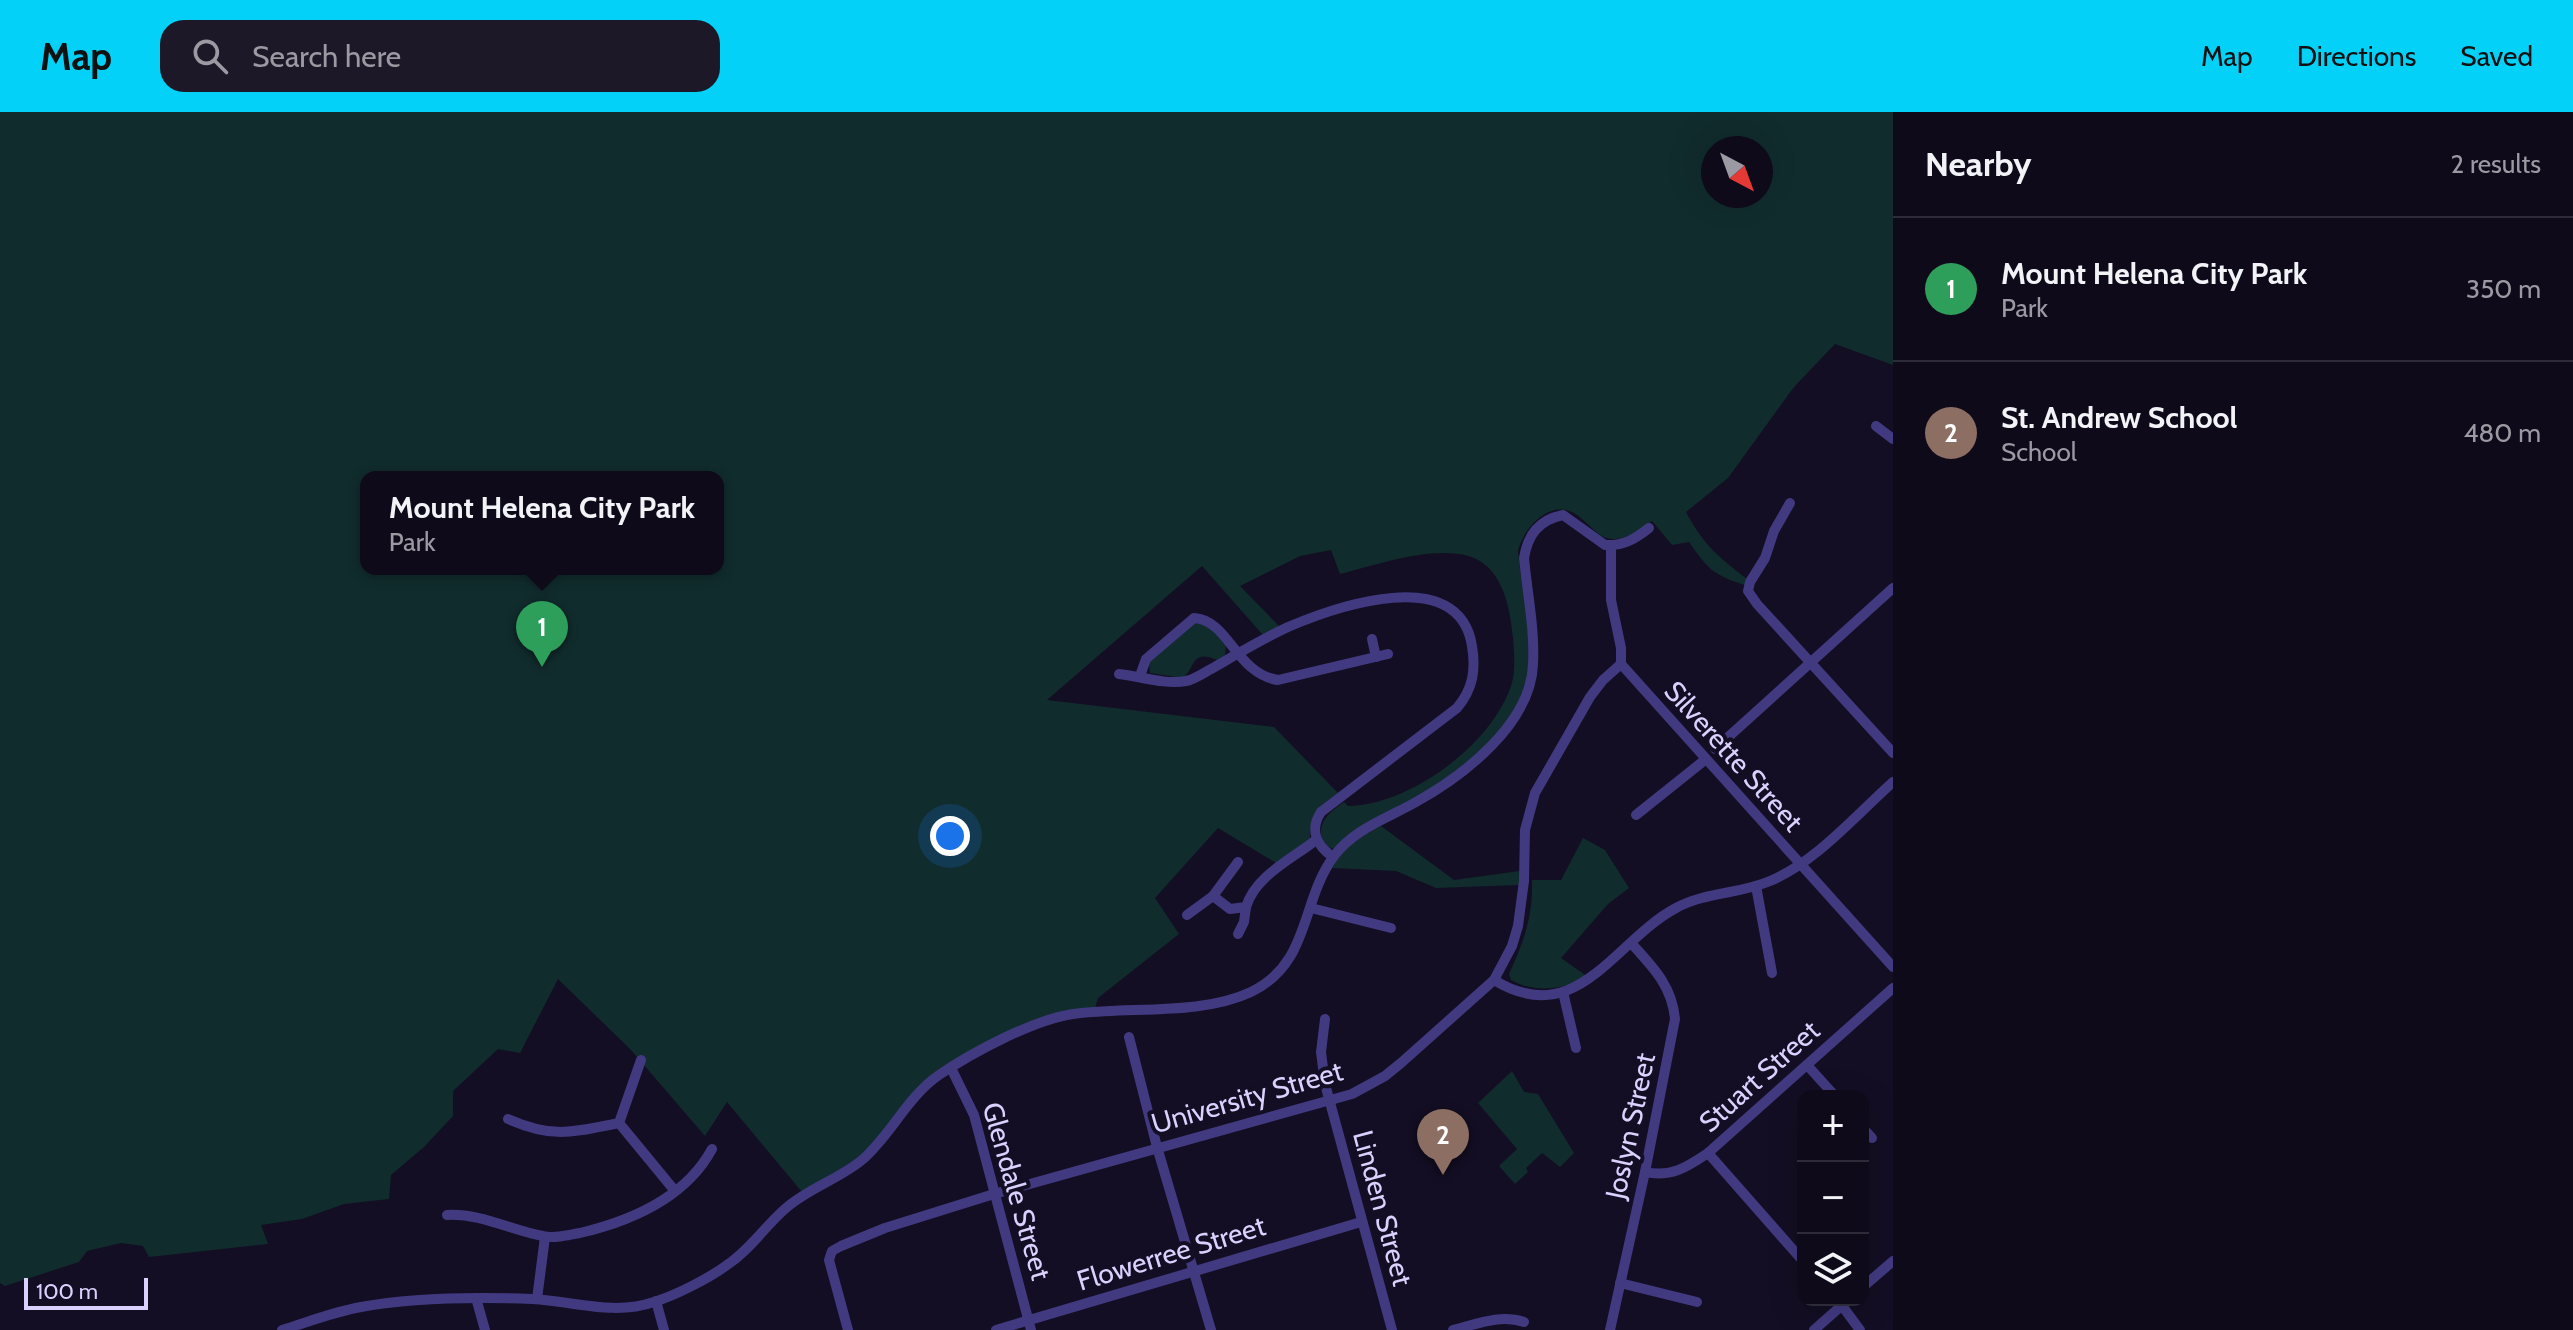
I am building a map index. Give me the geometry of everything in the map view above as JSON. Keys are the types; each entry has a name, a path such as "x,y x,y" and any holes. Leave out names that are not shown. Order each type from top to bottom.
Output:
{"street":[{"path":"1876,426 1893,439"},
{"path":"1790,503 1748,591 1893,753"},
{"path":"282,1330 304,1327 329,1314 364,1306 476,1298 537,1299 632,1309 656,1301 727,1266 785,1209 862,1160 912,1099 951,1068 1041,1022 1066,1015 1209,1003 1249,993 1276,975 1291,957 1333,857 1351,838 1444,787 1475,762 1513,719 1534,667 1524,558 1527,541 1539,525 1563,515 1605,545 1632,541 1649,528"},
{"path":"1611,545 1611,600 1621,648 1621,664"},
{"path":"1715,749 1893,588"},
{"path":"1119,674 1186,681 1287,628 1377,599 1421,597 1441,605 1462,622 1471,639 1474,675 1463,701 1321,812 1315,825 1316,840 1333,857"},
{"path":"1140,676 1146,659 1194,618 1210,622 1255,673 1278,680 1382,655 1372,639"},
{"name":"Silverette Street","path":"1621,664 1893,967"},
{"name":"University Street","path":"848,1330 830,1267 832,1251 885,1228 994,1194 1352,1094 1385,1076 1474,1000 1494,980 1512,946 1518,926 1524,881 1525,830 1535,793 1590,697 1621,664"},
{"path":"1636,815 1706,759"},
{"path":"1494,980 1528,994 1563,992 1588,981 1659,919 1682,904 1756,886 1800,866 1893,782"},
{"path":"1238,934 1253,889 1316,840"},
{"path":"1187,915 1213,896 1238,862"},
{"path":"1756,886 1772,973"},
{"path":"1213,896 1230,909 1246,907"},
{"path":"1311,908 1391,928"},
{"name":"Joslyn Street","path":"1610,1330 1675,1019 1672,997 1661,976 1631,943"},
{"name":"Stuart Street","path":"1645,1172 1681,1171 1708,1153 1893,988"},
{"path":"1563,992 1576,1048"},
{"name":"Linden Street","path":"1325,1019 1321,1052 1329,1099 1392,1330"},
{"path":"1129,1037 1157,1147 1211,1330"},
{"path":"619,1123 641,1060"},
{"path":"1807,1065 1830,1090"},
{"name":"Glendale Street","path":"951,1068 974,1115 1030,1325"},
{"path":"508,1119 532,1130 556,1133 619,1123"},
{"path":"619,1123 675,1191"},
{"path":"1869,1135 1872,1138"},
{"path":"447,1215 469,1215 545,1237 606,1227 632,1217 675,1191 694,1174 712,1149"},
{"path":"1708,1153 1797,1254"},
{"name":"Flowerree Street","path":"996,1330 1030,1325 1361,1222"},
{"path":"537,1299 545,1237"},
{"path":"1869,1282 1893,1261"},
{"path":"1620,1283 1697,1302"},
{"path":"476,1298 485,1330"},
{"path":"656,1301 664,1330"},
{"path":"1814,1330 1839,1306"},
{"path":"1845,1306 1860,1330"},
{"path":"1453,1330 1499,1318 1524,1322"}],"green space":[{"path":"0,112 1893,112 1893,365 1835,344 1794,387 1728,478 1686,512 1712,549 1746,578 1745,585 1712,570 1689,542 1672,545 1652,521 1629,536 1613,539 1603,536 1567,510 1548,512 1540,517 1526,533 1518,551 1529,653 1524,688 1515,708 1503,727 1471,761 1435,788 1363,826 1334,849 1325,846 1321,832 1324,821 1332,811 1344,802 1348,806 1372,803 1422,783 1467,750 1501,708 1511,686 1514,662 1509,611 1501,585 1485,564 1459,554 1414,556 1340,574 1331,550 1300,556 1240,586 1280,627 1263,635 1202,566 1047,700 1274,727 1338,793 1317,812 1310,839 1276,863 1218,828 1155,898 1179,934 1098,998 1095,1008 1067,1011 943,1069 862,1156 802,1192 727,1102 705,1136 631,1050 558,979 520,1053 498,1049 453,1091 453,1116 424,1147 391,1175 389,1199 344,1204 302,1219 261,1225 268,1244 149,1257 143,1246 121,1243 87,1251 79,1262 5,1286 0,1283"},
{"path":"1195,623 1206,624 1226,645 1225,655 1217,660 1198,658 1183,678 1150,673 1149,662"},
{"path":"1381,826 1454,880 1520,871 1520,885 1436,888 1396,871 1332,868 1353,843"},
{"path":"1583,838 1605,850 1629,888 1608,904 1561,958 1588,977 1550,988 1530,987 1511,980 1509,974 1529,917 1532,880 1561,880"},
{"path":"1512,1071 1524,1092 1538,1094 1574,1153 1560,1167 1542,1153 1515,1184 1499,1166 1517,1149 1478,1103"}],"place":[{"name":"Mount Helena City Park","path":"542,667"},
{"name":"St. Andrew School","path":"1443,1175"}]}
